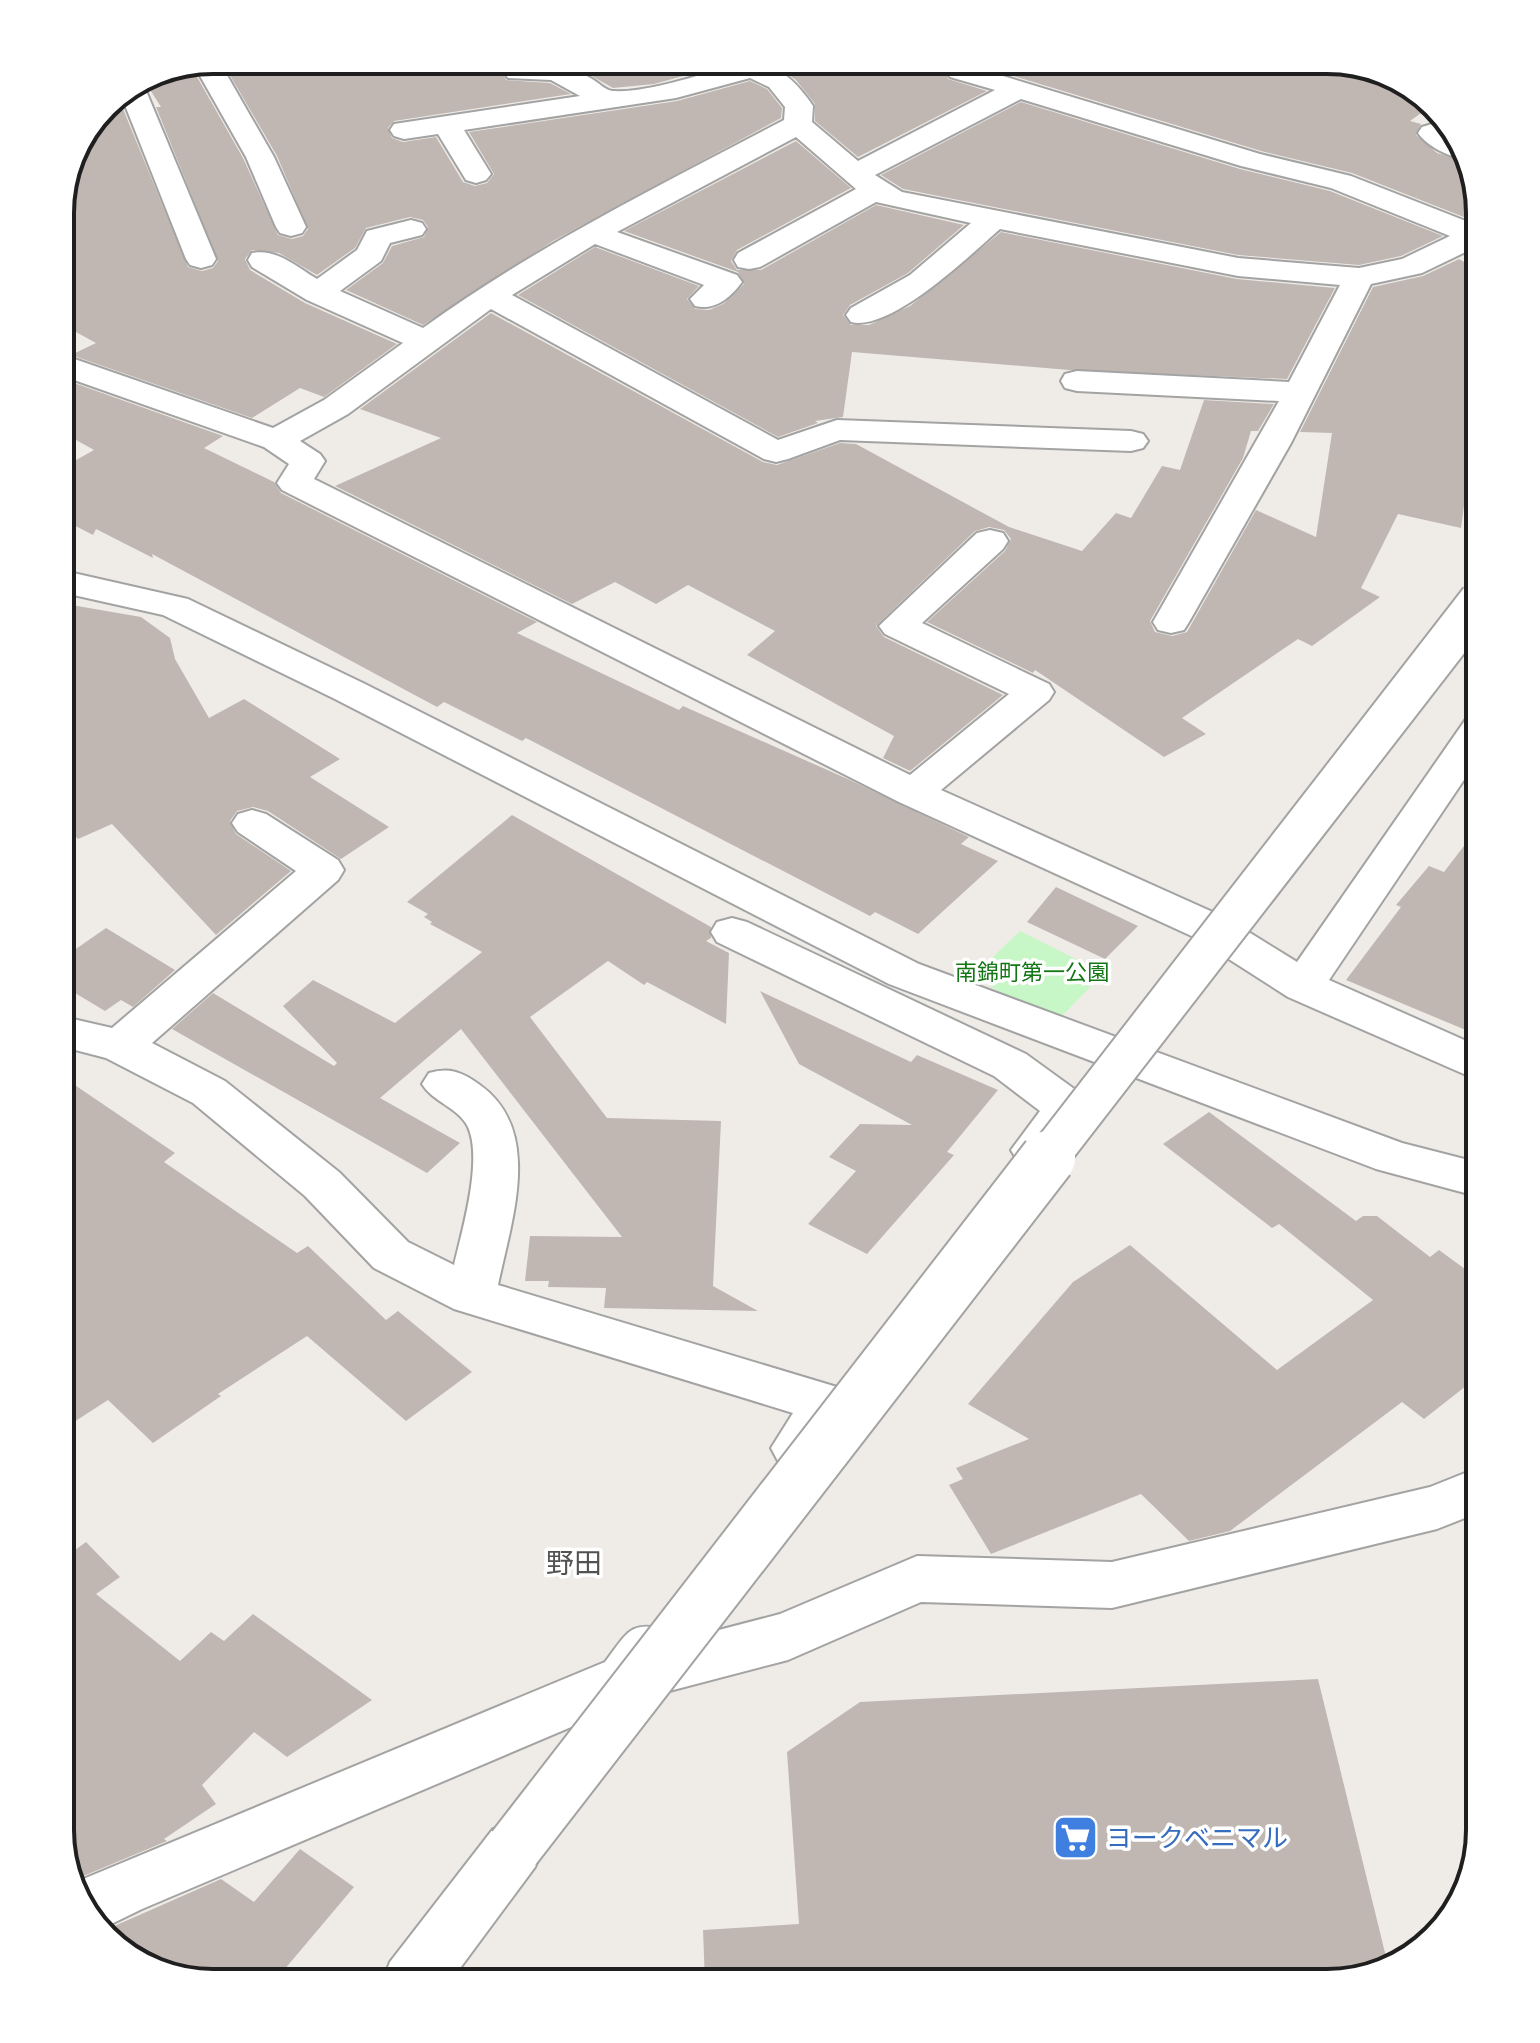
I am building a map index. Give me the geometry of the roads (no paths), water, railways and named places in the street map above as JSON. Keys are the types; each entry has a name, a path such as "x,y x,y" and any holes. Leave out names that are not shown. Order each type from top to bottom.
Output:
{"street":[{"path":"212,74 260,157 291,227"},
{"path":"557,74 581,80 603,100"},
{"path":"404,130 676,90 718,74"},
{"path":"765,74 779,81 799,106 798,124"},
{"path":"968,74 1015,91 1251,160 1341,182 1466,230"},
{"path":"749,260 865,182 1015,91"},
{"path":"136,98 201,259"},
{"path":"446,124 476,174"},
{"path":"798,124 865,182 893,199 1238,267 1359,277 1411,266 1466,239"},
{"path":"276,440 336,407 489,295 592,233 798,124"},
{"path":"1432,133 1446,141"},
{"path":"862,315 921,282 994,219"},
{"path":"318,293 370,255 378,237 411,229"},
{"path":"592,233 726,282 706,299"},
{"path":"263,260 318,293 425,341"},
{"path":"1171,622 1300,392 1359,277"},
{"path":"489,295 807,470"},
{"path":"74,369 276,440 308,461 294,483 913,793 1211,928 1303,986 1466,1059"},
{"path":"1077,381 1300,392"},
{"path":"776,452 837,430 1131,441"},
{"path":"913,793 1035,692 898,626 990,541"},
{"path":"74,584 175,607 349,691 904,974 1392,1157 1466,1176"},
{"path":"423,1969 1466,618"},
{"path":"1303,986 1466,747"},
{"path":"120,1046 323,870 252,823"},
{"path":"1118,1053 1211,928"},
{"path":"625,1679 829,1404 1068,1108 1010,1065 732,932"},
{"path":"74,1034 120,1046 209,1092 322,1184 391,1255 471,1296 829,1404"},
{"path":"445,1084 470,1099 490,1125 497,1154 471,1296"},
{"path":"95,1903 625,1679 788,1636 917,1579 1112,1585 1437,1507 1466,1495"}],"place":[{"name":"ヨークベニマル","path":"1075,1838"}],"district":[{"name":"野田","path":"574,1563"}],"park label":[{"name":"南錦町第一公園","path":"1032,972"}]}
